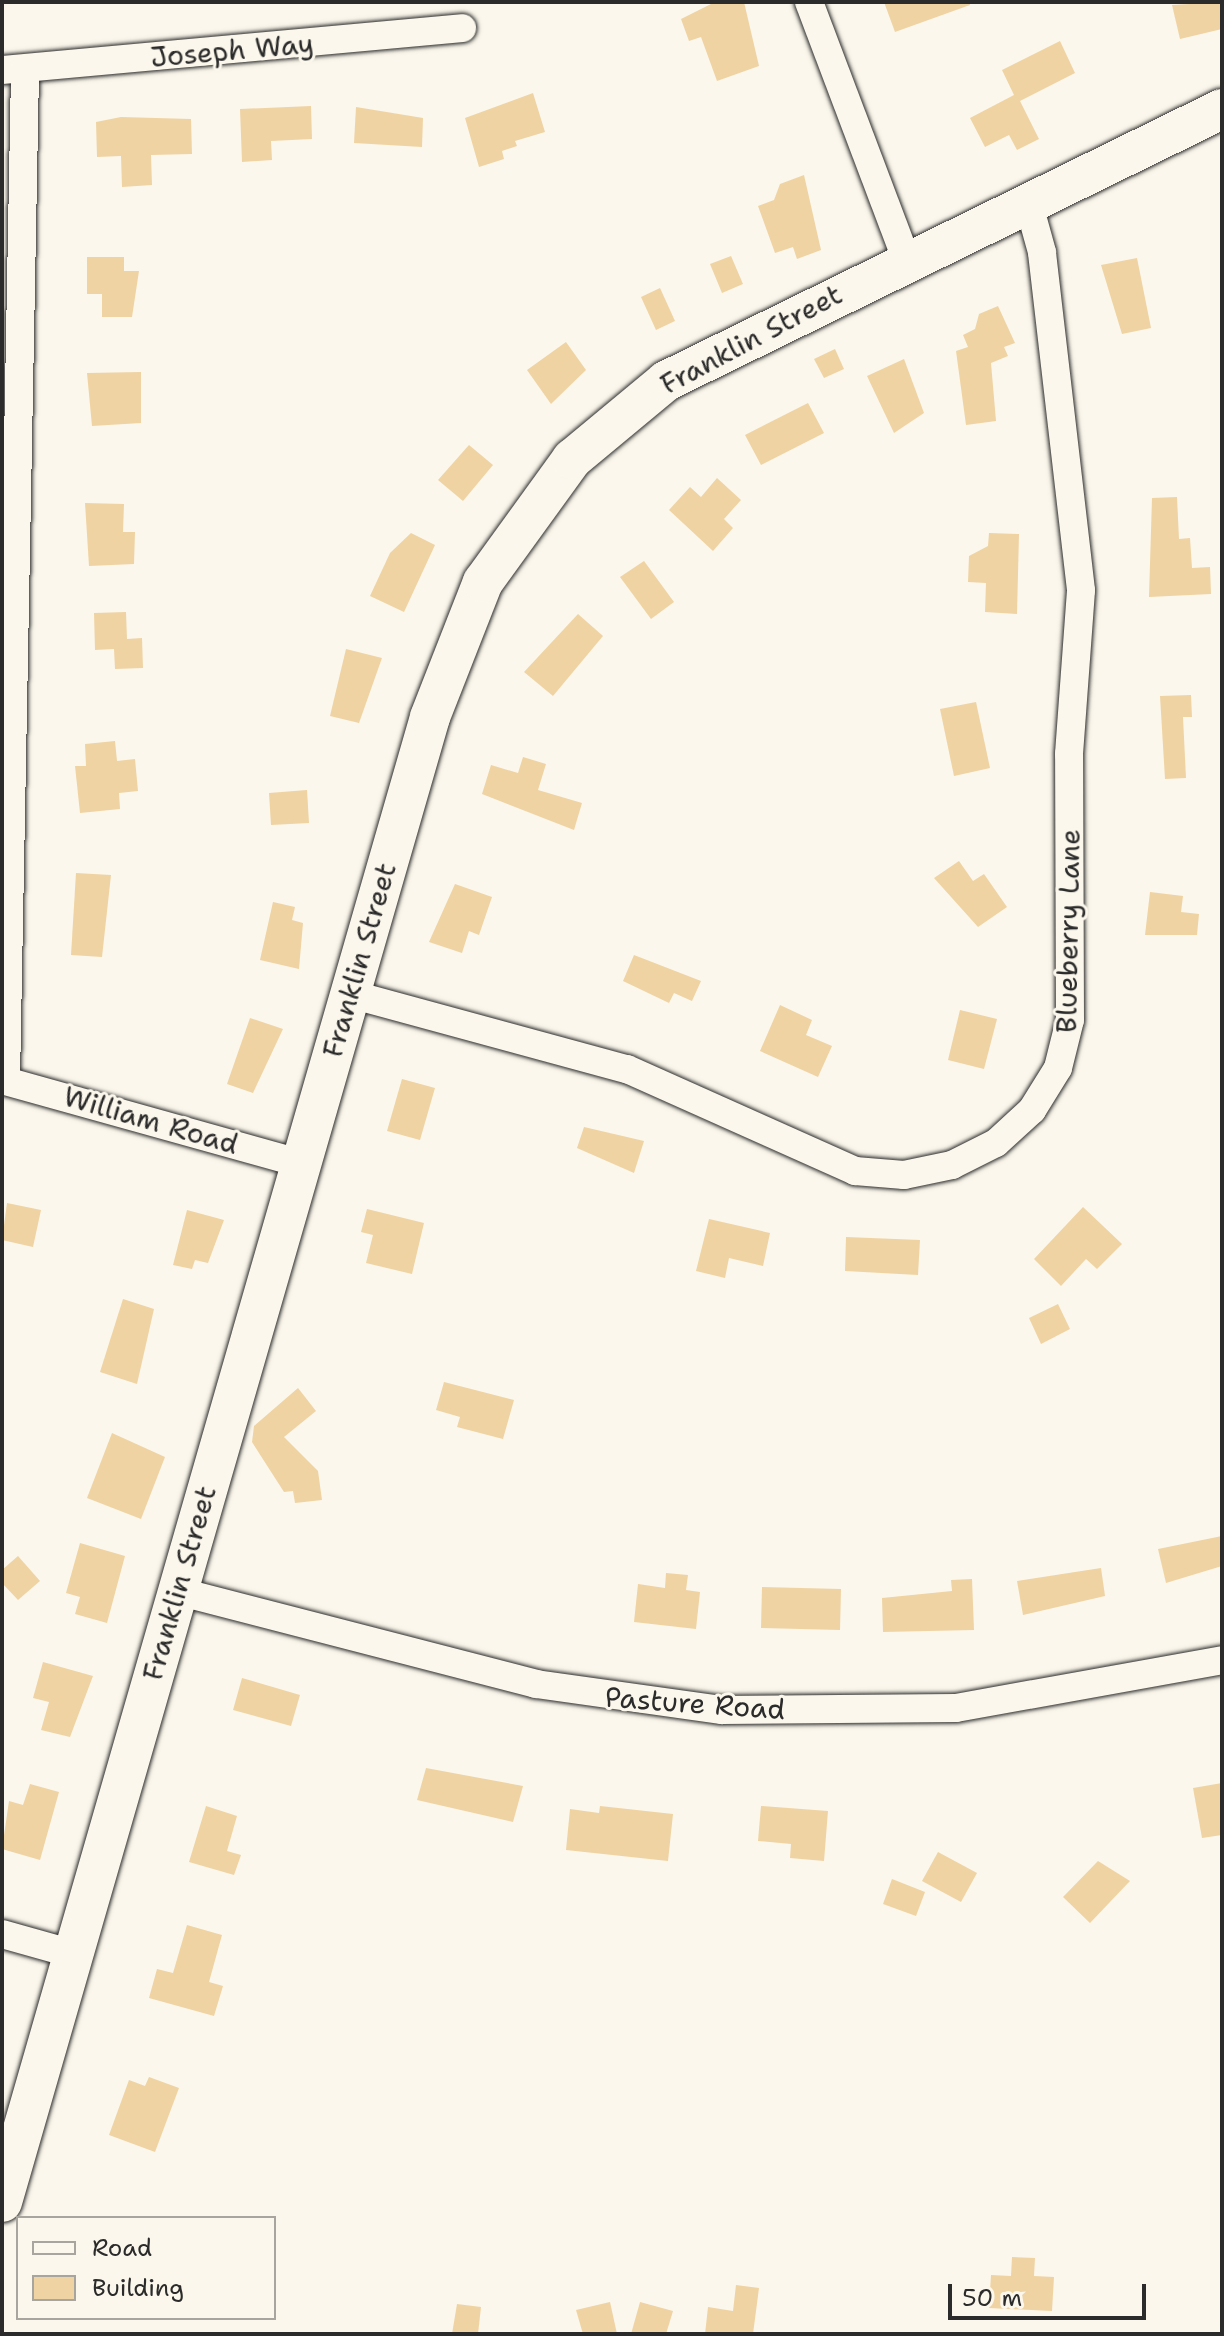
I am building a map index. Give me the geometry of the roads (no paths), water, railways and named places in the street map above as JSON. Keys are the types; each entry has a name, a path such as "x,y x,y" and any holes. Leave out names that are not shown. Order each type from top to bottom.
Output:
{"main road":[{"name":"Franklin Street","path":"2,2202 350,994 447,668 483,582 522,520 572,459 666,381 1222,109"}],"street":[{"path":"809,2 907,261"},
{"name":"Joseph Way","path":"14,70 462,28"},
{"path":"4,1080 14,70"},
{"name":"Blueberry Lane","path":"350,994 627,1069 855,1171 904,1175 952,1165 996,1143 1032,1110 1058,1068 1070,1020 1069,754 1081,590 1042,252 1029,205"},
{"name":"William Road","path":"4,1080 300,1163"},
{"name":"Pasture Road","path":"177,1591 536,1684 722,1710 956,1708 1222,1660"},
{"path":"2,1934 73,1954"}]}
